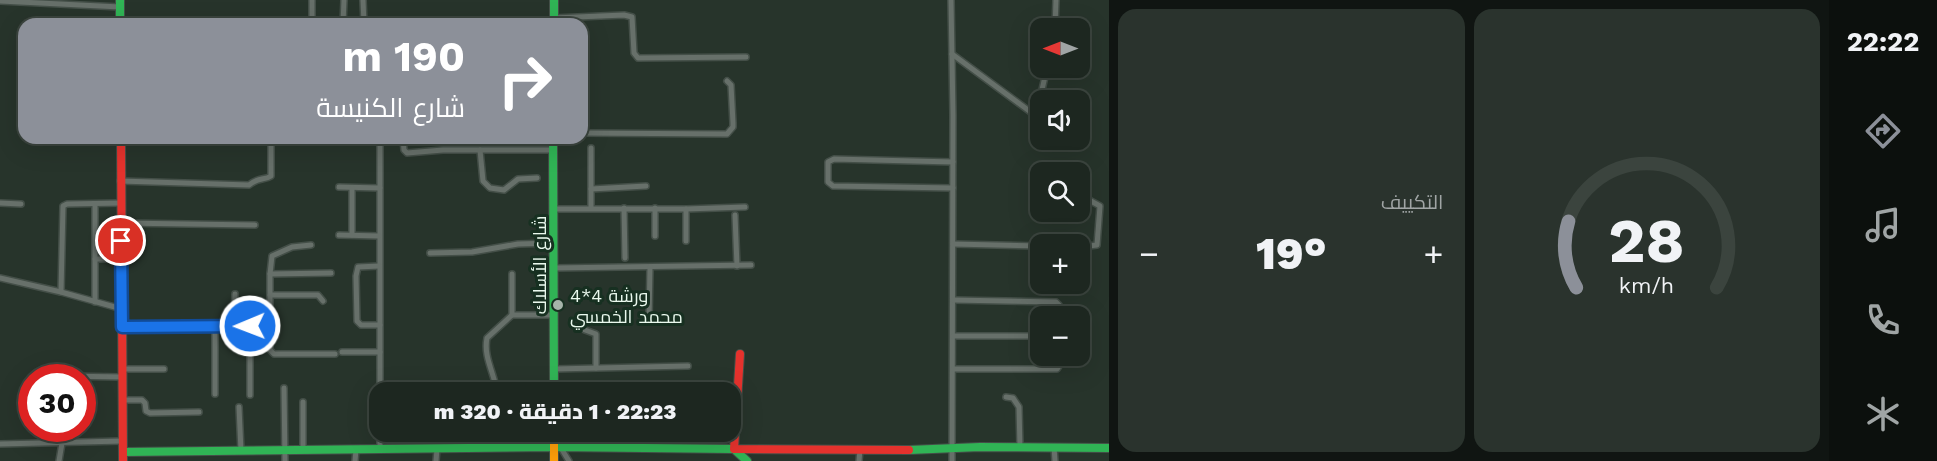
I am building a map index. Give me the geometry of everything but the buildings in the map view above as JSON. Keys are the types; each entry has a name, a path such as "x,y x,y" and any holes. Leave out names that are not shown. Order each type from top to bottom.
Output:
{"street":[{"path":"312,0 312,18"},
{"path":"343,18 344,0"},
{"path":"363,0 364,18"},
{"path":"554,0 554,18"},
{"path":"951,0 952,461"},
{"path":"1055,18 1056,0"},
{"path":"0,1 120,4"},
{"path":"588,18 624,15 632,17 634,53 638,58 746,57"},
{"path":"952,54 1030,112 1035,112 1038,107 1045,78"},
{"path":"588,133 727,134 734,123 731,85 727,81"},
{"path":"121,144 123,461"},
{"path":"120,181 249,185 256,178 271,176 271,144"},
{"path":"380,144 380,382"},
{"path":"404,144 407,153 553,150"},
{"name":"شارع الأسلاك","path":"553,144 554,382"},
{"path":"591,148 591,208"},
{"path":"480,150 483,181 490,188 504,190 518,179 537,178"},
{"path":"953,162 834,159 828,162 827,172 828,182 833,186 953,189"},
{"path":"591,189 646,186"},
{"path":"339,187 380,188"},
{"path":"351,235 352,188"},
{"path":"1090,199 1096,202 1100,210 1098,243 1090,247"},
{"path":"0,203 21,204"},
{"path":"61,292 63,206 121,203"},
{"path":"95,205 95,302"},
{"path":"554,209 745,207"},
{"path":"624,208 625,258"},
{"path":"655,208 655,236"},
{"path":"686,209 686,241"},
{"path":"735,215 737,266"},
{"path":"121,223 255,225"},
{"path":"339,235 380,236"},
{"path":"430,253 472,252 518,244 554,243"},
{"path":"953,244 1030,246"},
{"path":"311,245 292,247 272,256 270,350 274,354 335,354"},
{"path":"94,258 121,258"},
{"path":"554,268 751,265"},
{"path":"379,266 358,267 357,299 358,324 380,325"},
{"path":"649,320 650,267"},
{"path":"270,274 331,273"},
{"path":"512,274 512,315"},
{"path":"0,278 122,309"},
{"path":"234,326 235,294"},
{"path":"270,295 318,295 324,301"},
{"path":"953,300 1056,303 1059,306"},
{"path":"496,382 487,356 487,338 512,315 554,315"},
{"path":"250,326 250,394"},
{"path":"122,327 270,326"},
{"path":"214,394 215,327"},
{"path":"585,330 596,334 596,368"},
{"path":"953,336 1030,336"},
{"path":"342,352 380,352"},
{"path":"734,449 740,354"},
{"path":"554,369 688,366"},
{"path":"953,369 1057,369 1059,366"},
{"path":"96,374 164,369"},
{"path":"284,388 285,461"},
{"path":"1006,397 1013,398 1019,407 1020,447"},
{"path":"122,400 142,400 146,411 150,413 199,412"},
{"path":"303,402 303,449"},
{"path":"239,407 241,451"},
{"path":"0,444 122,441"},
{"path":"380,442 380,449"},
{"path":"556,442 558,448 569,461"},
{"path":"59,461 62,443"},
{"path":"1054,447 1055,461"},
{"path":"554,461 558,448"},
{"path":"123,452 303,449 1109,448"},
{"path":"436,461 437,449"},
{"path":"734,449 747,461"},
{"path":"355,461 356,450"},
{"path":"859,461 860,450"}],"traffic: fast":[{"path":"120,0 120,18"},
{"path":"554,0 554,18"},
{"path":"553,144 554,382"},
{"path":"123,452 554,447 734,449 747,461"},
{"path":"909,450 980,447 1109,448"}],"traffic: slow":[{"path":"554,442 554,461"}],"traffic: jam":[{"path":"121,144 123,461"},
{"path":"740,354 734,449 909,450"}],"place":[{"name":"4*4 ورشة محمد الخمسي","path":"558,305"}],"route":[{"path":"121,241 122,327 250,326"}]}
